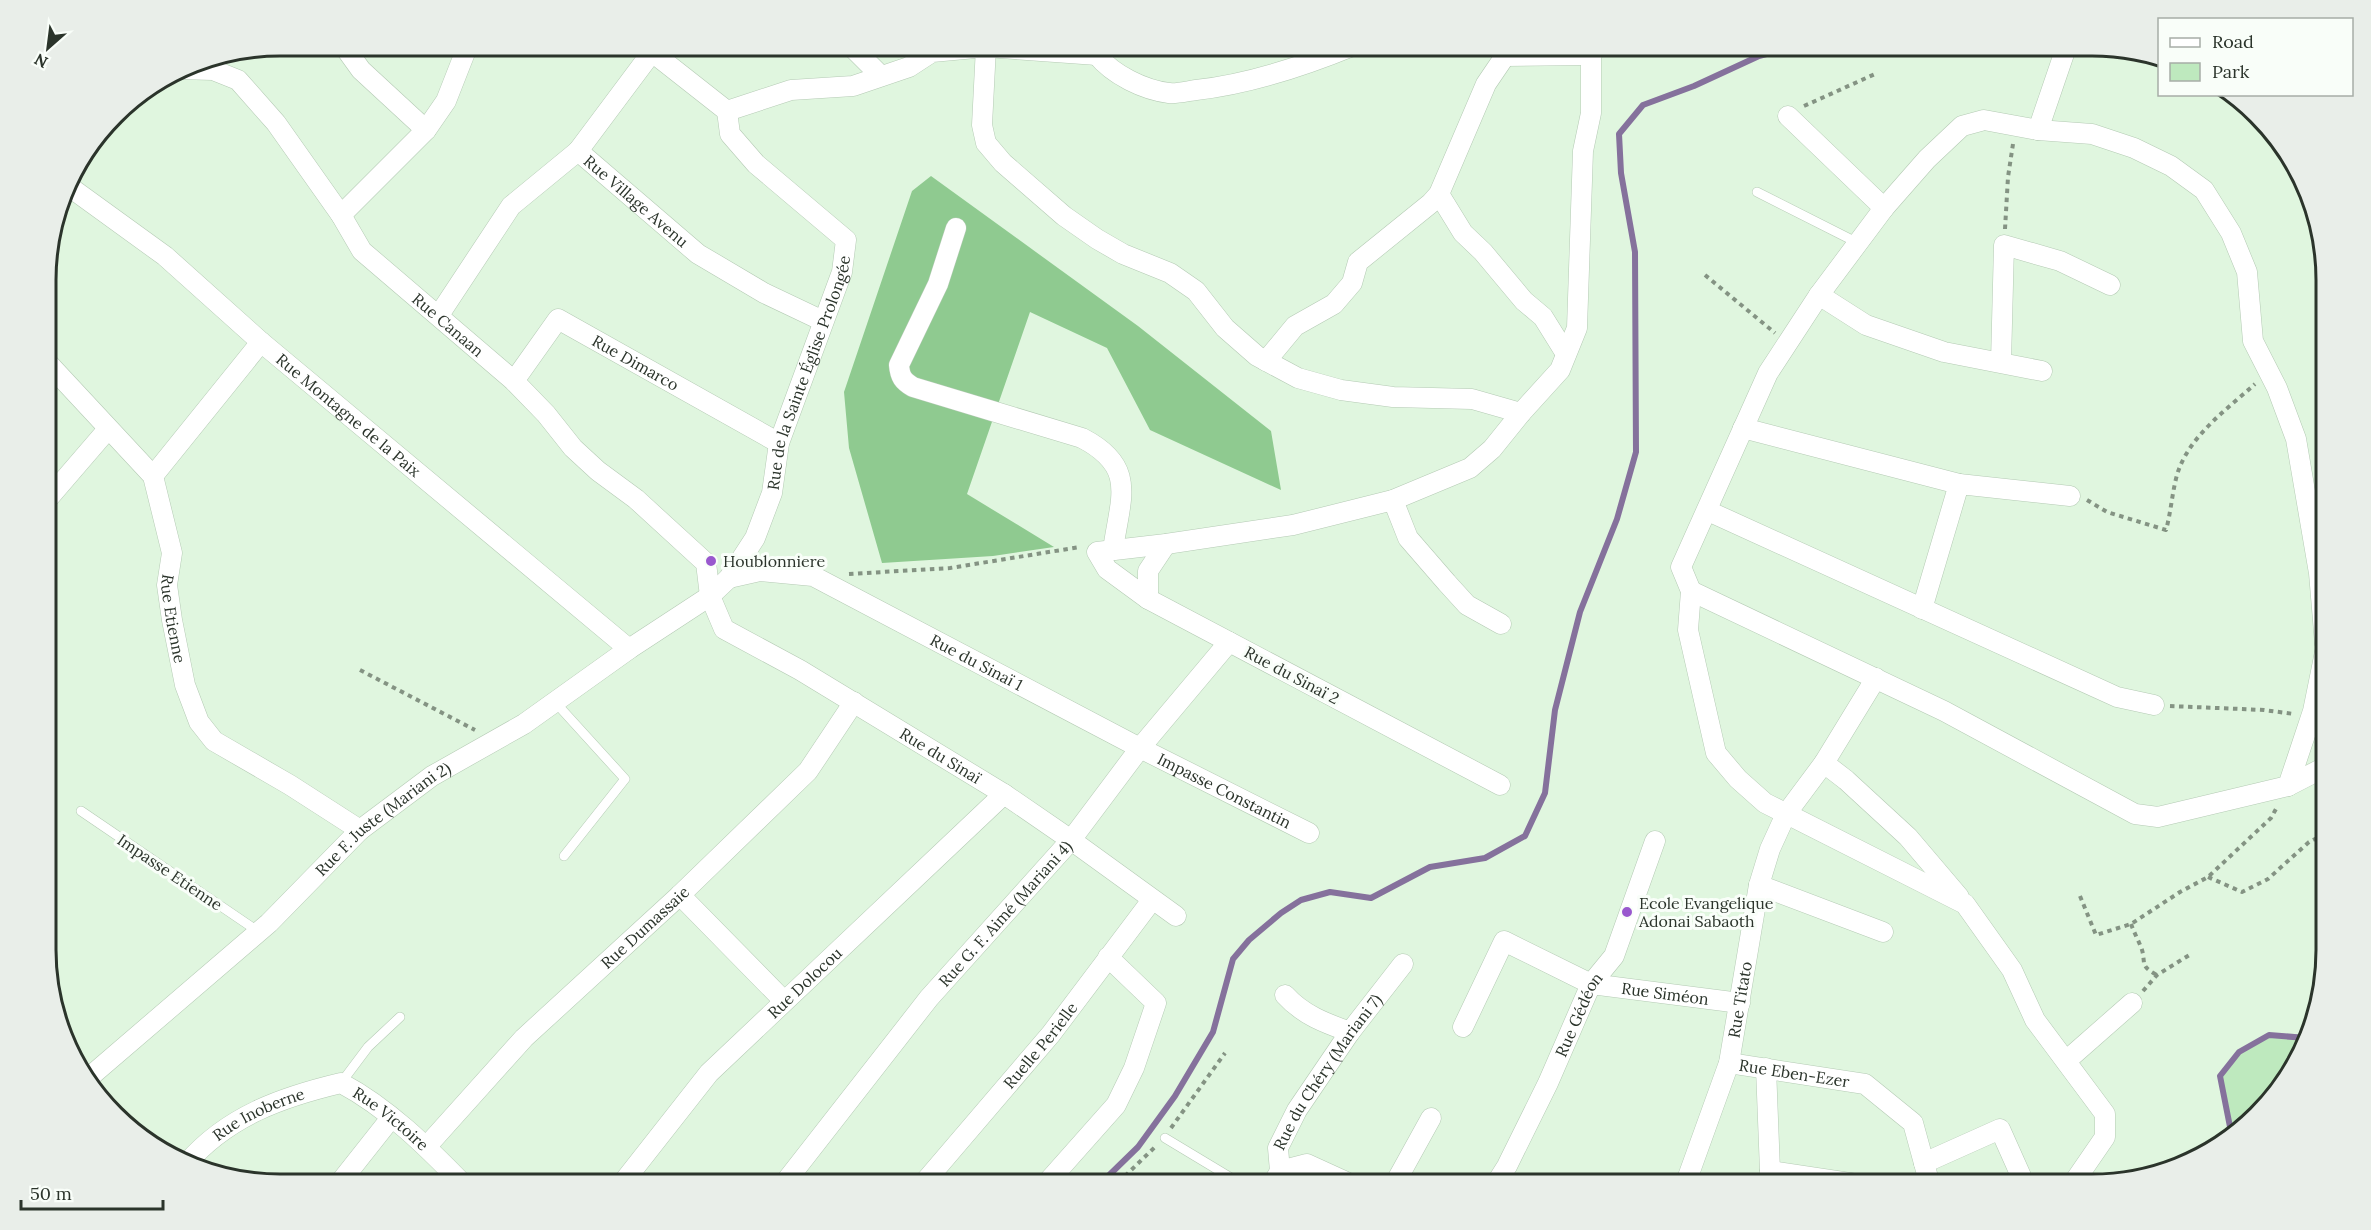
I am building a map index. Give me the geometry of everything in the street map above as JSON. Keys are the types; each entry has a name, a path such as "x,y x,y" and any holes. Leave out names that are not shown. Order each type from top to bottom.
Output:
{"street":[{"path":"351,56 361,70 426,130"},
{"path":"341,215 426,130 446,100 464,56"},
{"path":"578,151 648,56"},
{"path":"661,56 727,111 761,98 792,90 854,86 909,67 926,56"},
{"path":"861,56 881,76"},
{"path":"986,56 982,125 986,143 1003,163 1064,216 1097,239 1123,254 1170,273 1196,291 1225,328 1257,356 1298,378 1341,390 1393,397 1472,399 1521,413"},
{"path":"1100,56 1107,68 1132,82 1169,93 1216,88 1259,79 1328,56"},
{"path":"1266,361 1295,326 1334,304 1352,283 1358,262 1439,194 1500,56"},
{"path":"956,228 938,284 899,365 899,374 903,381 913,387 1082,438 1100,447 1111,456 1119,471 1122,489 1105,551 1293,525 1393,500 1470,468 1492,449 1560,370 1576,328 1583,151 1591,113 1591,56"},
{"path":"2038,130 2063,56"},
{"name":"Rue Canaan","path":"201,70 213,70 238,80 276,123 341,215 362,251 514,381 546,414 573,448 598,471 636,499 706,563 710,596"},
{"name":"Rue de la Sainte Église Prolongée","path":"710,596 729,578 755,538 772,493 779,443 842,272 846,240 756,164 730,134 727,111"},
{"path":"1788,116 1884,208"},
{"path":"1965,904 1765,803 1738,779 1716,753 1688,630 1691,591 1681,567 1708,511 1767,373 1819,296 1884,208 1927,159 1962,126 1984,120 2038,130 2092,135 2134,148 2171,166 2204,190 2231,233 2247,272 2253,341 2296,439 2316,556"},
{"name":"Rue Village Avenu","path":"439,315 511,206 578,151 698,254 764,293 823,321"},
{"name":"Rue Montagne de la Paix","path":"75,190 165,256 261,342 629,649"},
{"path":"1439,194 1463,233 1483,252 1524,301 1543,317 1566,354"},
{"path":"2001,362 2004,245 2060,261 2110,285"},
{"path":"1819,296 1866,325 1944,352 2042,371"},
{"name":"Rue Dimarco","path":"514,381 558,319 779,443"},
{"path":"56,372 153,476 261,342"},
{"path":"1743,428 1959,484 2070,496"},
{"path":"56,489 108,429"},
{"name":"Rue Etienne","path":"153,476 171,552 167,585 172,620 185,685 199,722 214,741 290,785 360,830"},
{"path":"1922,609 1959,484"},
{"path":"1393,500 1408,538 1447,583 1467,605 1501,624"},
{"path":"1708,511 2117,697 2154,705"},
{"path":"1148,599 1148,571 1166,544"},
{"name":"Rue du Sinaï 2","path":"1105,551 1107,569 1148,599 1500,785"},
{"name":"Rue du Sinaï 1","path":"729,578 760,571 813,576 1140,748"},
{"path":"1691,591 1944,711 2135,814 2158,817 2288,786 2316,771"},
{"name":"Rue F. Juste (Mariani 2)","path":"93,1074 259,932 360,830 432,776 524,724 629,649 710,596"},
{"name":"Rue du Sinaï","path":"710,596 724,629 854,702 1004,794 1176,916"},
{"name":"Rue G. F. Aimé (Mariani 4)","path":"792,1174 929,998 1071,840 1140,748 1229,642"},
{"name":"Rue Titato","path":"1689,1174 1729,1063 1759,885 1770,849 1786,814 1824,763 1876,678"},
{"path":"2288,786 2311,717 2316,694"},
{"name":"Rue Dumassaie","path":"427,1146 524,1038 680,895 808,771 854,702"},
{"name":"Impasse Constantin","path":"1140,748 1309,833"},
{"path":"1824,763 1908,837 1965,904 2012,970 2035,1020 2105,1114 2105,1137 2080,1174"},
{"name":"Rue Dolocou","path":"630,1174 709,1073 1004,794"},
{"name":"Rue Gédéon","path":"1502,1174 1548,1083 1591,984 1614,956 1655,841"},
{"path":"1759,885 1882,932"},
{"path":"680,895 784,1001"},
{"name":"Ruelle Perielle","path":"931,1174 1051,1034 1152,900"},
{"name":"Rue Siméon","path":"1463,1026 1504,940 1591,984 1740,1004"},
{"path":"1055,1174 1116,1105 1134,1068 1156,1003 1108,957"},
{"name":"Rue du Chéry (Mariani 7)","path":"1276,1174 1278,1148 1297,1110 1350,1032 1403,964"},
{"path":"1285,995 1297,1008 1321,1021 1350,1032"},
{"path":"2066,1061 2132,1004"},
{"name":"Rue Eben-Ezer","path":"1729,1063 1865,1084 1913,1124 1927,1174"},
{"path":"1766,1068 1769,1174"},
{"name":"Rue Victoire","path":"341,1083 366,1096 427,1146 454,1174"},
{"name":"Rue Inoberne","path":"193,1157 237,1120 295,1094 341,1083"},
{"path":"347,1174 391,1118"},
{"path":"1400,1174 1431,1118"},
{"path":"1924,1163 2000,1129 2020,1174"},
{"path":"1285,1174 1307,1164 1329,1174"}],"lane":[{"path":"1757,192 1858,243"},
{"path":"555,702 625,779 564,856"},
{"name":"Impasse Etienne","path":"81,811 259,932"},
{"path":"341,1083 368,1047 400,1017"},
{"path":"1164,1138 1225,1174"}],"path":[{"path":"1788,116 1804,106 1875,74"},
{"path":"2004,245 2008,177 2013,145 2022,137 2036,134 2038,130"},
{"path":"1705,275 1787,343"},
{"path":"2070,496 2085,499 2107,512 2166,530 2178,474 2189,451 2209,425 2268,371"},
{"path":"847,574 950,568 1087,546 1105,551"},
{"path":"360,670 495,740"},
{"path":"2154,705 2264,710 2311,717"},
{"path":"2080,896 2096,935 2131,924 2208,877 2271,818 2288,786"},
{"path":"2208,877 2242,892 2268,879 2309,842 2316,838"},
{"path":"2131,924 2143,951 2142,960 2146,969 2157,975"},
{"path":"2132,1004 2157,975 2191,954"},
{"path":"1127,1174 1164,1138 1225,1053"}],"green space":[{"path":"931,176 1138,326 1271,431 1281,490 1150,430 1107,348 1030,312 967,494 1054,547 993,556 882,563 849,448 844,392 912,191"},
{"path":"2270,1034 2299,1034 2278,1075 2250,1109 2230,1126 2220,1077 2238,1052"}],"waterway":[{"path":"1110,1174 1138,1147 1175,1096 1213,1032 1233,959 1249,940 1281,913 1301,900 1330,892 1371,898 1430,867 1485,858 1525,836 1545,793 1555,710 1580,612 1617,519 1636,452 1635,252 1621,173 1619,134 1643,105 1694,86 1759,56"},
{"path":"2230,1126 2220,1076 2239,1052 2269,1035 2297,1037"}],"place":[{"name":"Houblonniere","path":"711,561"},
{"name":"Ecole Evangelique Adonai Sabaoth","path":"1627,912"}]}
